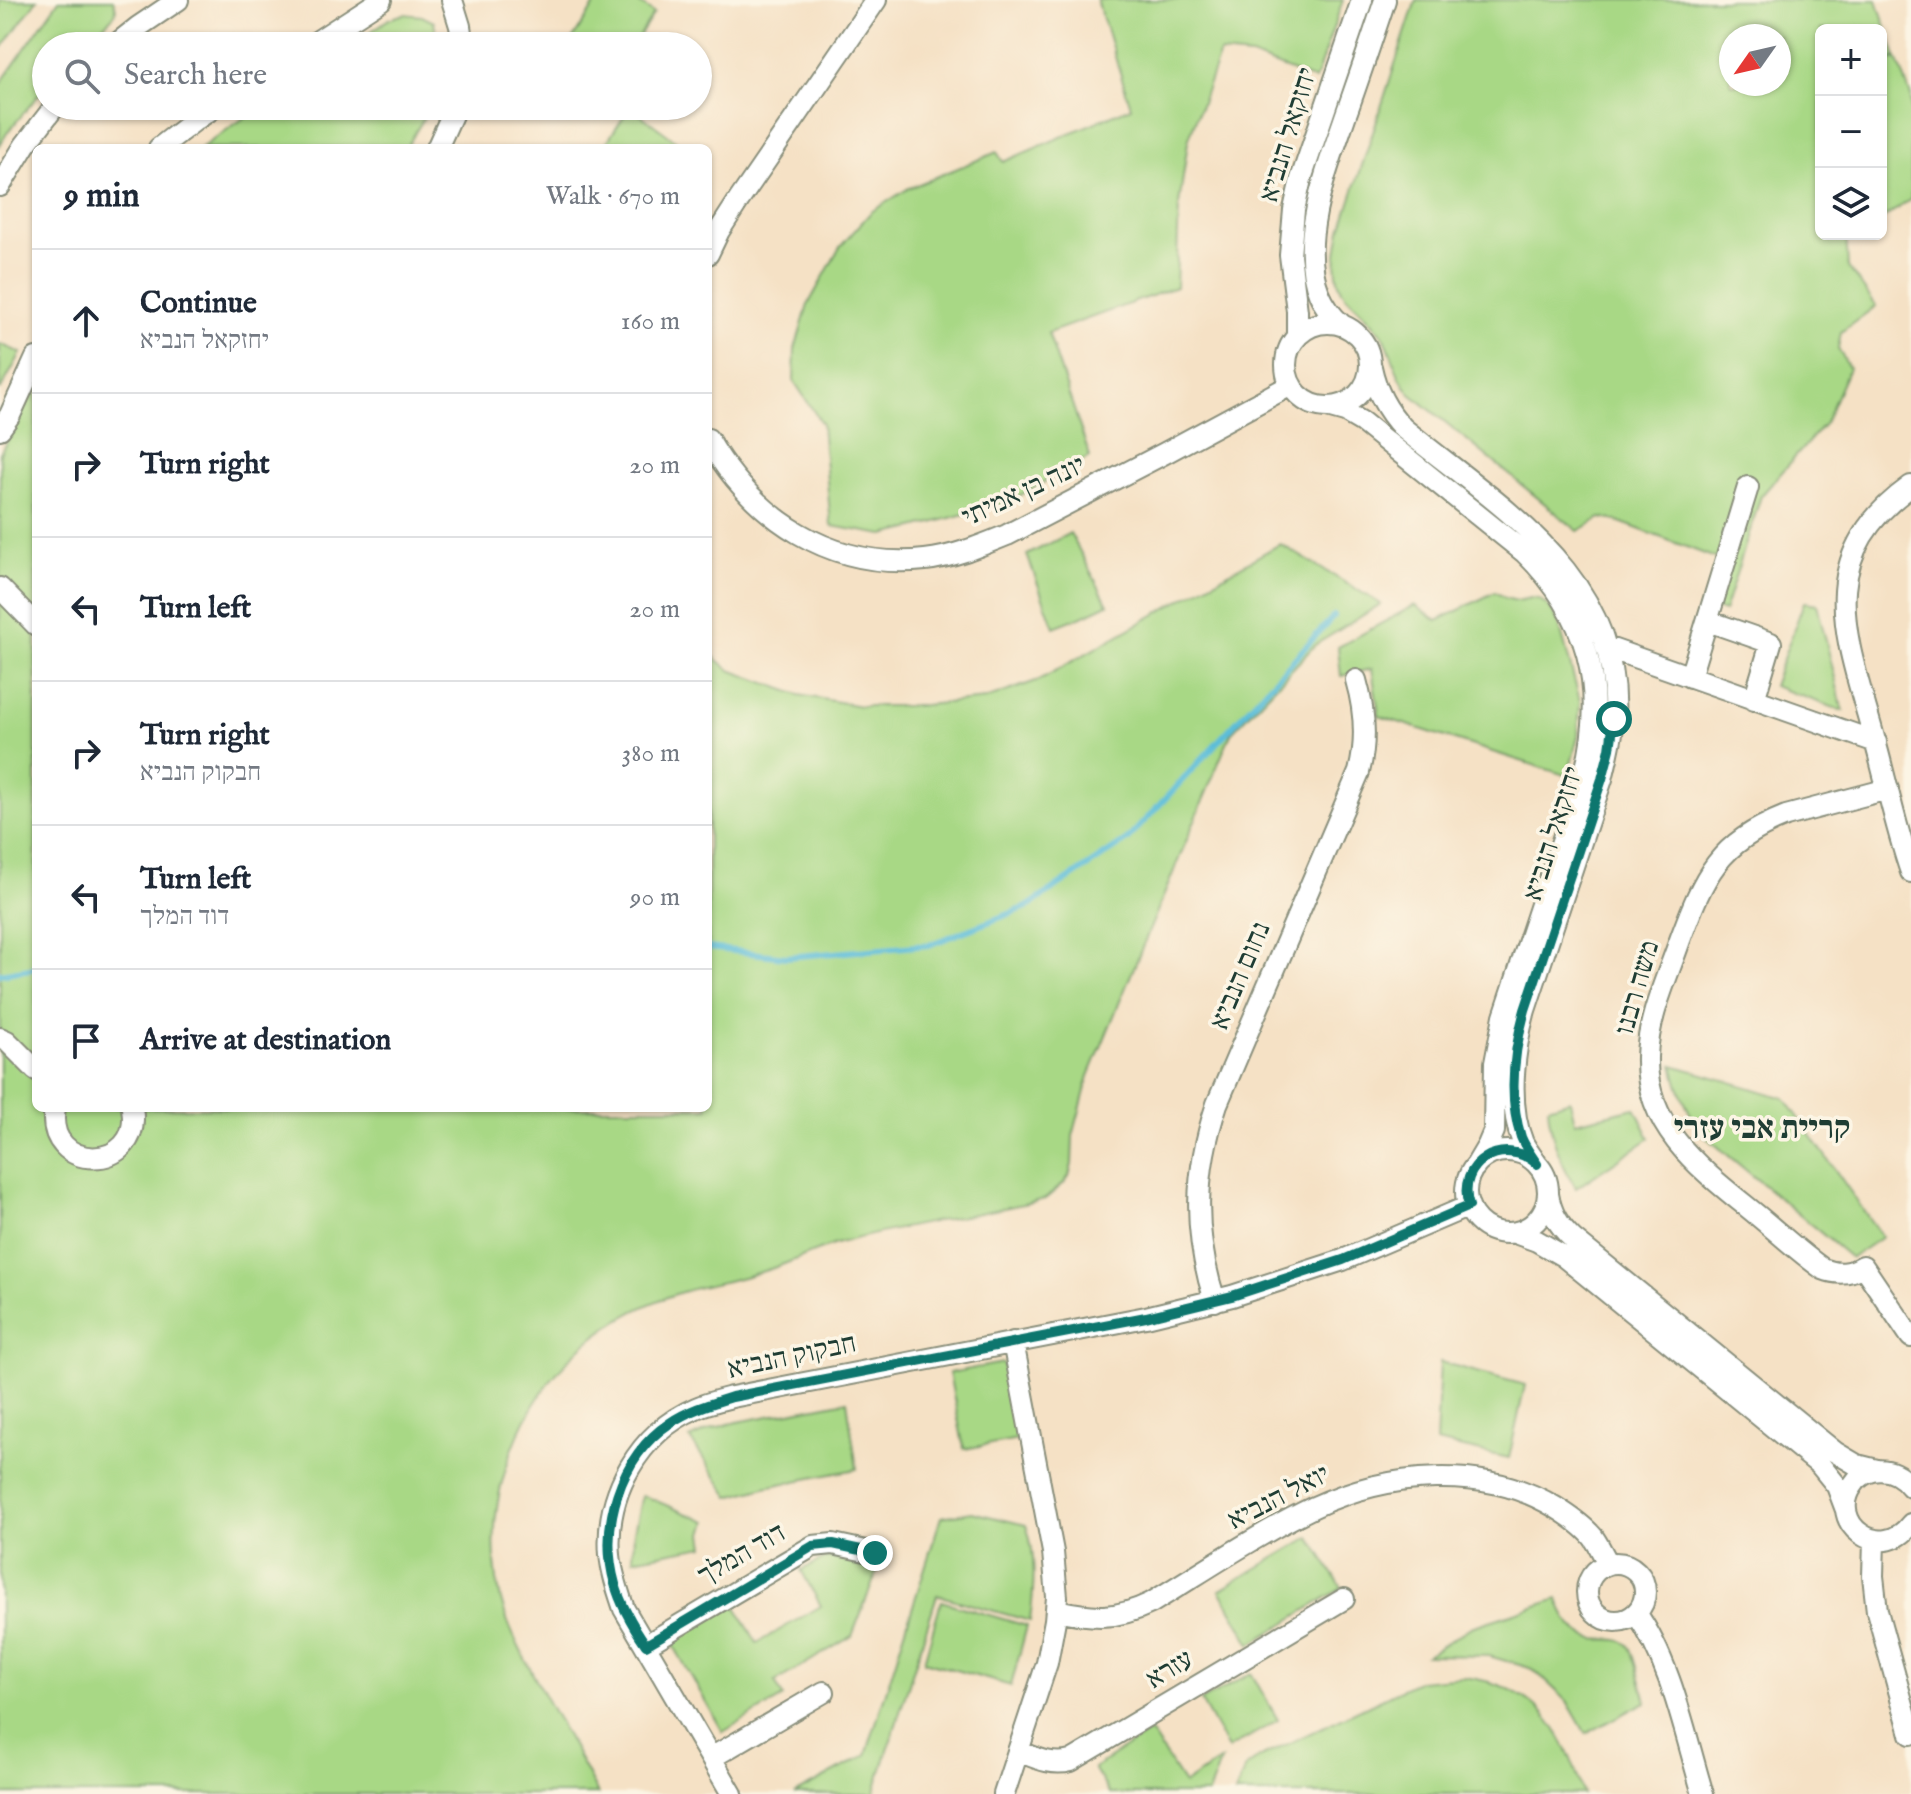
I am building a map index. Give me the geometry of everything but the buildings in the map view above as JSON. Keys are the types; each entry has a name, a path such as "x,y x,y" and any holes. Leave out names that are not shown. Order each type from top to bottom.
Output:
{"street":[{"path":"133,32 178,0"},
{"path":"332,32 381,0"},
{"path":"452,0 461,32"},
{"path":"712,246 739,200 876,0"},
{"name":"יחזקאל הנביא","path":"1297,337 1290,255 1294,210 1301,179 1362,0"},
{"name":"יחזקאל הנביא","path":"1342,325 1327,308 1319,290 1313,254 1313,225 1322,186 1385,0"},
{"path":"0,186 44,120"},
{"path":"164,144 196,120"},
{"path":"439,144 450,120"},
{"path":"1330,322 1342,325 1354,331 1369,353 1371,367 1368,379 1359,394 1345,404 1327,407 1306,401 1291,385 1287,374 1290,346 1306,329 1318,324 1330,322"},
{"path":"0,429 32,367"},
{"name":"יחזקאל הנביא","path":"1371,367 1380,396 1403,428 1526,528 1557,558 1590,608 1606,647 1614,690 1610,749 1525,1010 1517,1048 1514,1071 1518,1123 1523,1142 1537,1164"},
{"name":"יונה בן אמיתי","path":"712,446 740,486 792,530 846,554 873,560 928,560 981,546 1007,535 1291,385"},
{"path":"0,422 14,405"},
{"name":"יחזקאל הנביא","path":"1327,407 1345,412 1362,422 1543,570 1570,610 1580,632 1592,678 1594,725 1585,772 1504,1016 1494,1074 1494,1131 1475,1167"},
{"path":"1911,486 1891,500 1870,523 1855,549 1845,580 1844,615 1911,872"},
{"path":"1690,677 1748,487"},
{"path":"0,588 32,621"},
{"path":"1708,621 1771,643 1754,700"},
{"path":"1606,647 1876,742"},
{"name":"נחום הנביא","path":"1215,1301 1203,1257 1198,1216 1206,1140 1217,1104 1359,772 1365,732 1356,680"},
{"name":"משה רבנו","path":"1888,789 1771,822 1744,838 1723,856 1695,899 1652,1022 1647,1057 1649,1083 1656,1108 1674,1140 1687,1155 1823,1269 1842,1274 1863,1266 1911,1337"},
{"path":"0,1038 32,1066"},
{"path":"55,1112 54,1125 66,1148 78,1156 91,1159 116,1152 126,1143 132,1131 133,1112"},
{"path":"1908,1482 1888,1471 1857,1465 1835,1452 1573,1239 1559,1224 1551,1208 1544,1175 1537,1164 1521,1154 1502,1152 1484,1159 1475,1167 1467,1183 1466,1195 1475,1217 1483,1225 1499,1232 1515,1233 1563,1256 1820,1465 1837,1486 1849,1520 1864,1536 1874,1540 1891,1540 1910,1526"},
{"path":"1515,1233 1536,1221 1548,1194"},
{"name":"חבקוק הנביא","path":"732,1794 624,1609 615,1583 610,1554 616,1497 627,1470 644,1445 667,1425 696,1408 732,1397 1215,1301 1343,1260 1469,1206"},
{"path":"1004,1794 1047,1663 1056,1610 1053,1552 1013,1342"},
{"path":"1846,1510 1853,1484 1861,1476 1877,1470"},
{"name":"יואל הנביא","path":"1056,1610 1093,1617 1131,1612 1316,1506 1357,1491 1437,1478 1498,1484 1542,1499 1569,1516 1592,1537 1608,1563"},
{"path":"1874,1540 1873,1585 1877,1611 1911,1734"},
{"name":"דוד המלך","path":"646,1645 813,1546 833,1544 875,1553"},
{"path":"1617,1562 1626,1564 1641,1575 1645,1597 1636,1613 1615,1621 1602,1618 1591,1608 1587,1595 1588,1582 1596,1570 1617,1562"},
{"name":"עזרא","path":"1018,1751 1049,1762 1060,1764 1071,1761 1344,1599"},
{"path":"1636,1613 1649,1632 1664,1665 1703,1794"},
{"path":"711,1758 824,1692"}],"green space":[{"path":"0,0 37,0 0,51"},
{"path":"59,0 113,0 116,6 110,20 96,32 37,32"},
{"path":"598,0 634,0 654,13 642,32 577,32"},
{"path":"1097,0 1343,0 1315,80 1251,56 1220,53 1188,141 1179,205 1176,287 1048,333 1090,457 1008,502 914,528 884,535 831,526 822,424 794,381 795,349 808,305 840,247 871,212 909,188 997,152 1003,162 1131,107"},
{"path":"1416,0 1877,0 1885,24 1815,24 1815,240 1846,240 1848,267 1876,306 1841,332 1838,348 1849,368 1825,423 1761,496 1724,612 1707,606 1718,559 1617,521 1601,518 1578,531 1411,394 1380,332 1341,289 1336,264 1338,246"},
{"path":"404,14 422,16 434,22 436,32 370,32 389,19"},
{"path":"1887,30 1896,57 1887,62"},
{"path":"32,38 32,103 0,145 0,84"},
{"path":"1897,58 1911,96 1911,199 1887,216 1887,96 1887,63"},
{"path":"241,120 423,120 408,144 207,144"},
{"path":"621,120 648,120 680,144 606,144"},
{"path":"0,344 21,353 0,391"},
{"path":"32,394 32,1112 712,1112 712,655 730,670 799,695 861,706 914,706 986,699 1039,680 1280,544 1381,604 1315,645 1231,733 1089,1076 1073,1136 1072,1164 1063,1184 1045,1199 843,1242 764,1271 682,1292 650,1304 595,1336 550,1381 518,1436 501,1486 494,1542 497,1580 506,1617 518,1646 598,1794 0,1794 0,453"},
{"path":"1070,533 1108,604 1054,627 1027,555"},
{"path":"1495,592 1517,601 1539,599 1558,620 1580,701 1578,737 1568,776 1379,716 1372,669 1341,676 1338,647 1415,605 1437,621"},
{"path":"1804,602 1817,604 1843,711 1773,686"},
{"path":"1673,1065 1785,1098 1882,1237 1851,1258 1705,1136 1685,1103"},
{"path":"1570,1100 1575,1122 1635,1108 1650,1138 1576,1188 1557,1149 1548,1107"},
{"path":"1440,1362 1525,1385 1509,1458 1436,1442"},
{"path":"1003,1363 1018,1439 964,1449 949,1373"},
{"path":"847,1401 857,1469 730,1497 690,1439 732,1423"},
{"path":"642,1495 707,1522 703,1533 705,1546 633,1559 634,1532"},
{"path":"972,1512 1026,1525 1033,1561 1030,1621 937,1595 874,1794 794,1794 866,1755 941,1517"},
{"path":"1310,1537 1342,1588 1251,1644 1220,1590"},
{"path":"829,1557 878,1569 852,1636 775,1682 783,1697 723,1732 671,1641 735,1605 757,1643 821,1606 801,1570"},
{"path":"1558,1599 1567,1619 1581,1634 1594,1639 1618,1640 1630,1647 1646,1702 1586,1734 1567,1701 1533,1669 1489,1656 1427,1655 1471,1627"},
{"path":"941,1601 1027,1626 1011,1686 924,1661"},
{"path":"1251,1673 1278,1720 1228,1749 1201,1701"},
{"path":"1464,1677 1511,1690 1544,1714 1567,1749 1583,1794 1235,1794 1245,1768 1260,1757 1419,1681"},
{"path":"1150,1732 1184,1784 1221,1760 1208,1794 1110,1794 1094,1768"}],"waterway":[{"path":"712,948 786,957 929,945 1027,907 1127,840 1334,616"},
{"path":"0,974 32,969"}],"district":[{"name":"קריית אבי עזרי","path":"1762,1129"}],"route":[{"path":"875,1553 833,1544 813,1546 646,1645 624,1609 615,1583 610,1554 611,1525 616,1497 627,1470 644,1445 667,1425 696,1408 732,1397 1146,1317 1271,1285 1343,1260 1469,1206 1466,1195 1471,1172 1490,1155 1514,1152 1537,1164 1523,1142 1518,1123 1514,1071 1518,1036 1602,779 1614,719"}]}
